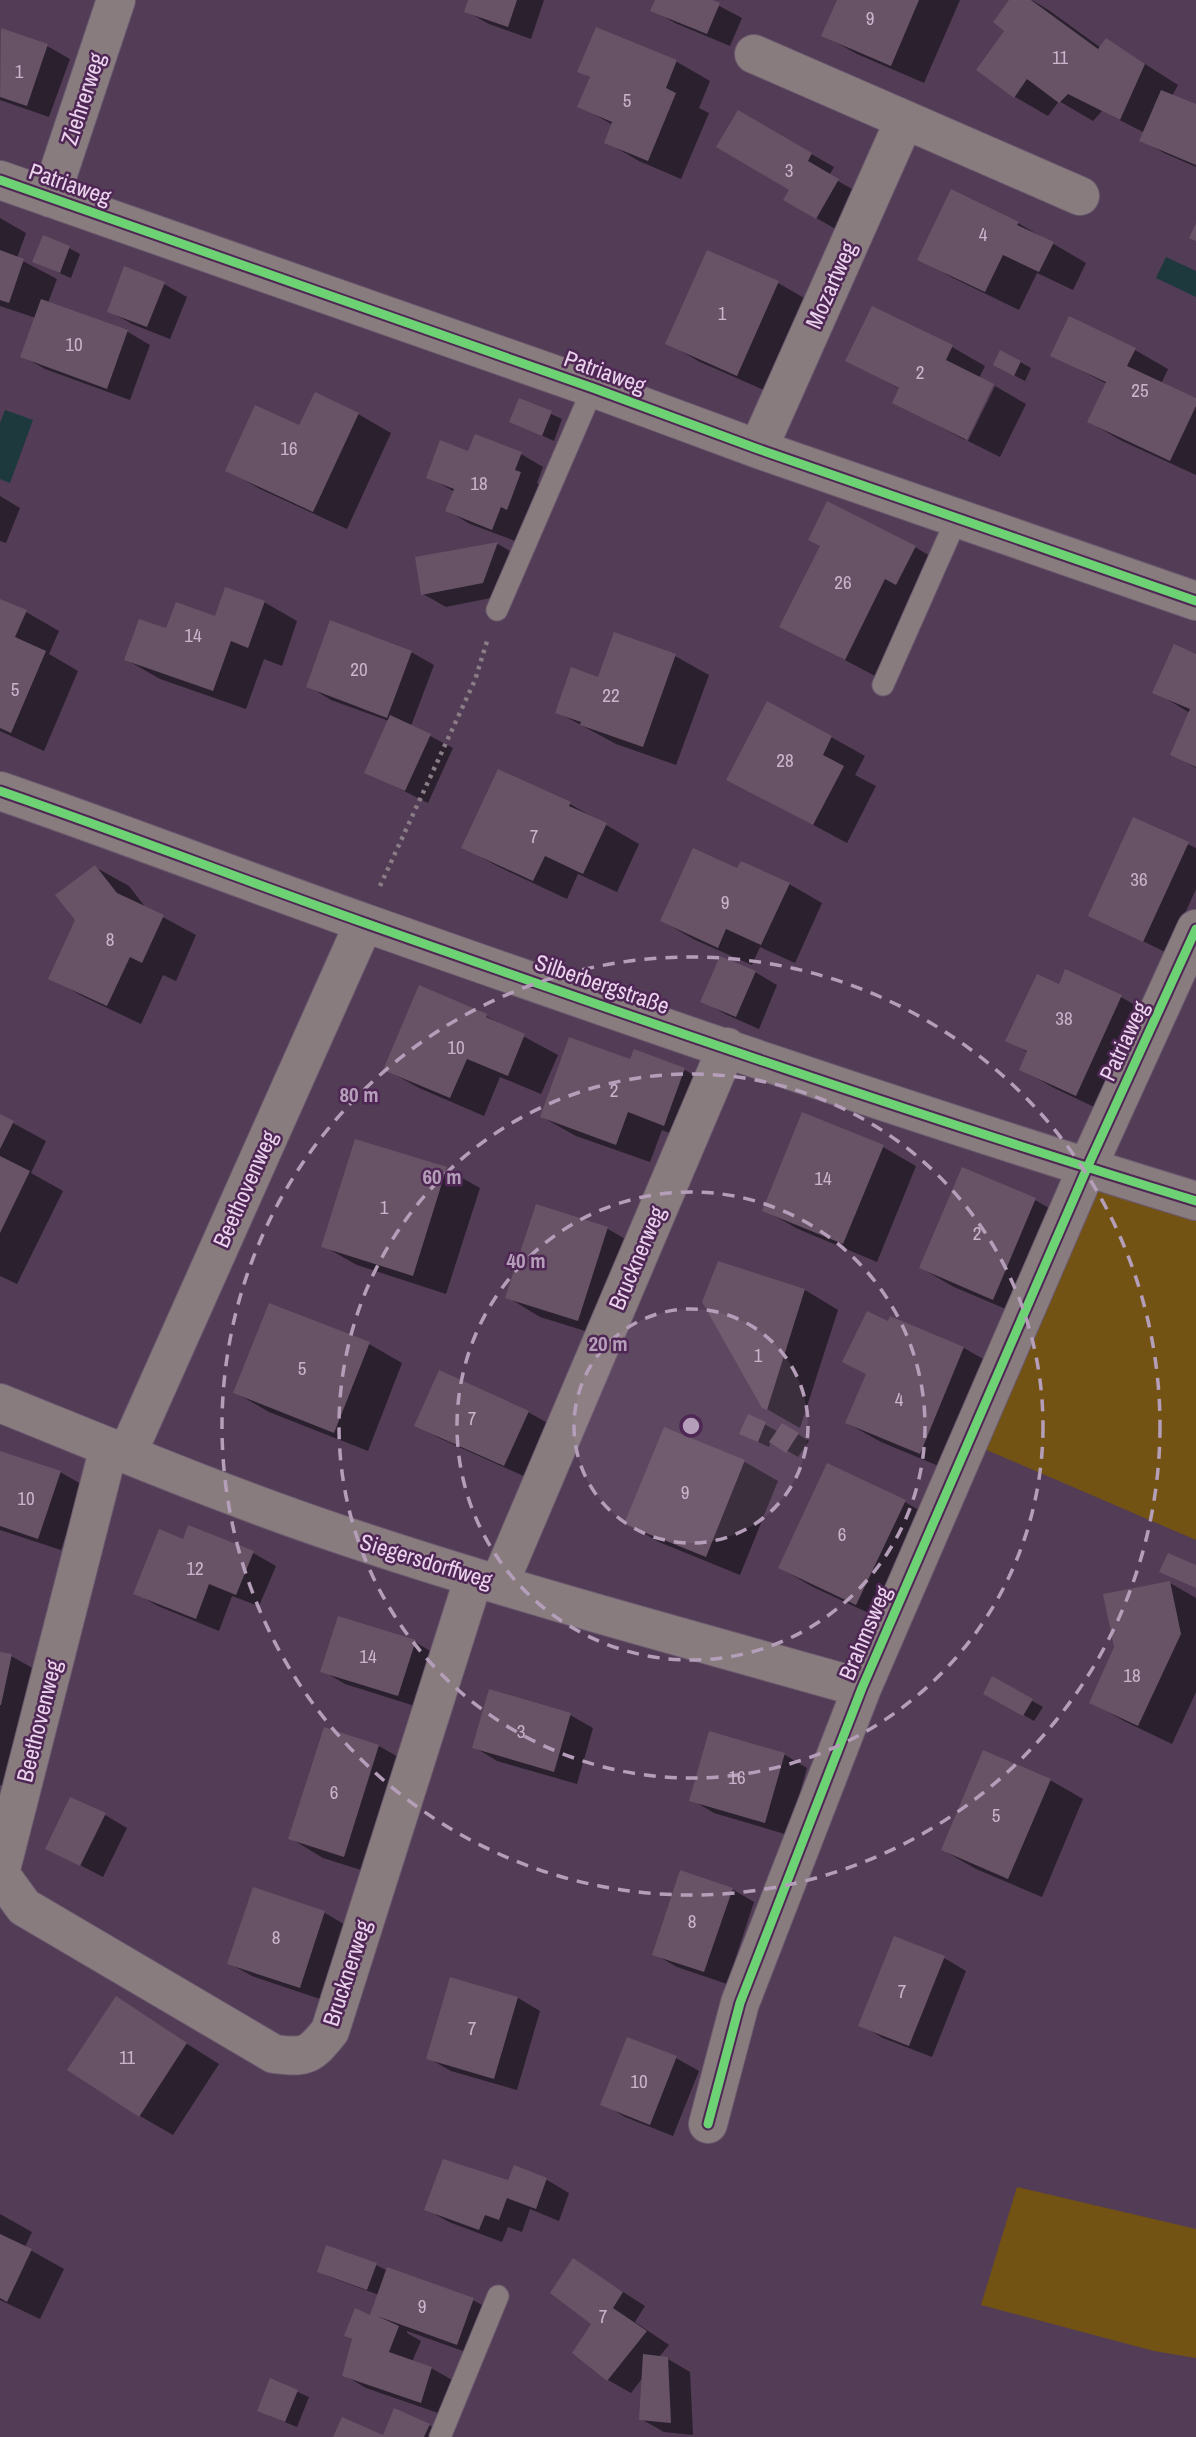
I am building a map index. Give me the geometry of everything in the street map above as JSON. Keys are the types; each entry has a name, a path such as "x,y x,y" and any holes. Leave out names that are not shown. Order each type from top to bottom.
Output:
{"street":[{"name":"Ziehrerweg","path":"50,198 116,0"},
{"path":"754,54 1080,196"},
{"name":"Mozartweg","path":"758,449 904,121"},
{"name":"Patriaweg","path":"0,180 1196,601"},
{"name":"Silberbergstraße","path":"4,802 1087,1168 1196,1201"},
{"name":"Beethovenweg","path":"0,1874 118,1451 364,923"},
{"name":"Patriaweg","path":"1087,1168 1196,929"},
{"name":"Brucknerweg","path":"0,1874 24,1907 274,2054 296,2057 314,2051 330,2032 486,1581 727,1047"},
{"name":"Brahmsweg","path":"708,2124 740,2003 862,1688 1087,1168"},
{"name":"Siegersdorffweg","path":"0,1403 343,1536 486,1581 862,1688"}],"lane":[{"path":"497,610 593,388"},
{"path":"883,685 957,518"},
{"path":"440,2437 498,2296"}],"path":[{"path":"364,923 475,680 497,610"}],"shaded area":[{"path":"1166,257 1196,271 1196,297 1156,278"},
{"path":"5,410 33,420 10,483 0,479 0,423"},
{"path":"1097,1177 1196,1212 1196,1540 982,1448"},
{"path":"1017,2187 1196,2229 1196,2358 1154,2351 981,2305"}],"building":[{"path":"468,0 517,0 508,27 464,12"},
{"path":"655,0 713,0 720,3 707,34 650,11"},
{"path":"837,0 919,0 891,66 821,36"},
{"path":"1009,0 1031,0 1098,49 1106,38 1145,64 1120,120 1068,94 1059,103 1027,79 1014,98 976,70 1004,31 993,22"},
{"path":"596,27 677,60 666,88 676,93 648,161 604,143 612,122 577,107 590,77 577,72"},
{"path":"1,28 48,44 27,106 0,97"},
{"path":"1161,90 1196,104 1196,165 1139,141"},
{"path":"738,110 812,153 808,161 839,179 816,219 783,200 789,190 716,147"},
{"path":"951,189 1054,242 1039,272 1003,255 985,292 917,260"},
{"path":"1196,223 1196,241 1189,238"},
{"path":"43,235 70,246 60,273 32,262"},
{"path":"0,250 24,259 9,303 0,300"},
{"path":"707,250 779,281 737,376 665,344"},
{"path":"124,266 165,282 147,327 107,312"},
{"path":"41,299 128,330 107,389 20,357"},
{"path":"872,306 953,345 946,360 994,384 967,440 892,403 899,388 845,361"},
{"path":"1069,316 1136,348 1127,366 1196,398 1196,406 1170,461 1087,422 1106,382 1050,356"},
{"path":"1000,350 1021,361 1014,376 993,365"},
{"path":"315,392 359,413 313,512 225,471 255,405 299,425"},
{"path":"519,398 552,411 542,436 509,422"},
{"path":"475,434 522,452 515,470 521,472 507,510 501,507 492,530 445,511 454,489 426,478 440,440 468,451"},
{"path":"827,501 916,546 896,585 885,579 845,660 779,627 820,546 808,540"},
{"path":"498,542 483,583 421,595 415,557"},
{"path":"225,587 265,601 248,648 231,641 213,691 124,660 139,619 166,628 176,602 215,616"},
{"path":"0,599 27,610 15,637 46,651 11,733 0,728"},
{"path":"330,620 412,651 387,718 306,687"},
{"path":"614,632 676,654 643,747 580,725 581,722 555,713 571,667 598,677"},
{"path":"1174,644 1196,654 1196,767 1170,755 1190,709 1152,693"},
{"path":"767,701 832,736 823,755 844,766 813,825 726,780"},
{"path":"390,715 431,734 405,791 364,773"},
{"path":"498,769 571,802 569,806 607,823 583,874 545,856 533,881 461,848"},
{"path":"1133,817 1189,842 1143,942 1088,916"},
{"path":"693,848 737,868 741,861 790,883 761,945 726,929 718,948 660,921"},
{"path":"95,865 117,893 164,915 142,963 130,957 107,1006 48,979 75,920 55,895"},
{"path":"720,956 756,971 736,1017 700,1002"},
{"path":"1065,969 1122,995 1076,1096 1019,1070 1027,1051 1005,1041 1037,974 1059,984"},
{"path":"419,985 487,1014 486,1017 525,1034 508,1076 467,1059 450,1098 383,1070"},
{"path":"569,1037 630,1059 634,1049 685,1068 664,1126 628,1112 616,1145 540,1117"},
{"path":"802,1112 884,1145 843,1244 762,1211"},
{"path":"0,1114 14,1121 0,1149"},
{"path":"355,1139 447,1167 413,1276 321,1247"},
{"path":"0,1156 30,1171 0,1233"},
{"path":"962,1167 1036,1198 993,1300 919,1268"},
{"path":"536,1204 608,1227 578,1321 505,1298"},
{"path":"718,1261 805,1289 767,1410 762,1408 702,1302"},
{"path":"269,1303 370,1342 334,1433 233,1393"},
{"path":"867,1311 888,1321 890,1316 964,1347 920,1454 845,1423 866,1374 842,1362"},
{"path":"439,1370 529,1411 504,1466 414,1426"},
{"path":"748,1414 766,1422 758,1442 739,1434"},
{"path":"782,1423 799,1433 786,1453 769,1442"},
{"path":"664,1427 745,1460 706,1557 624,1524"},
{"path":"0,1451 61,1471 38,1539 0,1526"},
{"path":"827,1463 906,1500 856,1605 778,1568"},
{"path":"188,1525 254,1551 236,1595 209,1584 196,1619 133,1594 159,1529 183,1539"},
{"path":"1168,1553 1196,1565 1196,1588 1159,1572"},
{"path":"1170,1581 1181,1634 1138,1726 1089,1703 1114,1647 1103,1594"},
{"path":"338,1616 416,1640 398,1696 320,1672"},
{"path":"0,1652 12,1654 1,1705 0,1705"},
{"path":"992,1676 1033,1699 1023,1716 983,1694"},
{"path":"489,1689 571,1713 554,1772 472,1748"},
{"path":"324,1727 379,1745 344,1857 288,1839"},
{"path":"709,1731 785,1753 765,1823 689,1801"},
{"path":"983,1750 1051,1779 1008,1879 941,1850"},
{"path":"70,1797 106,1813 80,1866 45,1849"},
{"path":"680,1870 733,1888 704,1972 652,1955"},
{"path":"253,1887 325,1911 300,1988 227,1964"},
{"path":"894,1936 945,1956 909,2046 858,2026"},
{"path":"450,1977 518,1997 494,2079 426,2059"},
{"path":"116,1996 187,2043 139,2117 67,2070"},
{"path":"627,2037 677,2056 650,2125 600,2105"},
{"path":"443,2159 508,2180 514,2165 547,2178 536,2209 507,2198 499,2220 485,2215 479,2230 424,2210"},
{"path":"0,2234 32,2249 7,2302 0,2298"},
{"path":"326,2245 377,2263 367,2290 317,2272"},
{"path":"573,2258 623,2292 613,2308 647,2331 607,2381 572,2353 591,2324 550,2293"},
{"path":"387,2267 474,2298 457,2345 377,2316 399,2326 389,2352 432,2367 421,2403 342,2376 352,2339 344,2336 355,2308 370,2315"},
{"path":"643,2354 668,2357 671,2423 639,2420"},
{"path":"270,2378 298,2390 285,2422 257,2411"},
{"path":"394,2408 430,2424 424,2437 333,2437 342,2417 383,2435"}],"cycle path":[{"path":"0,180 1196,601"},
{"path":"0,791 675,1031 1196,1201"},
{"path":"708,2124 740,2003 862,1688 1087,1168 1196,929"}]}
